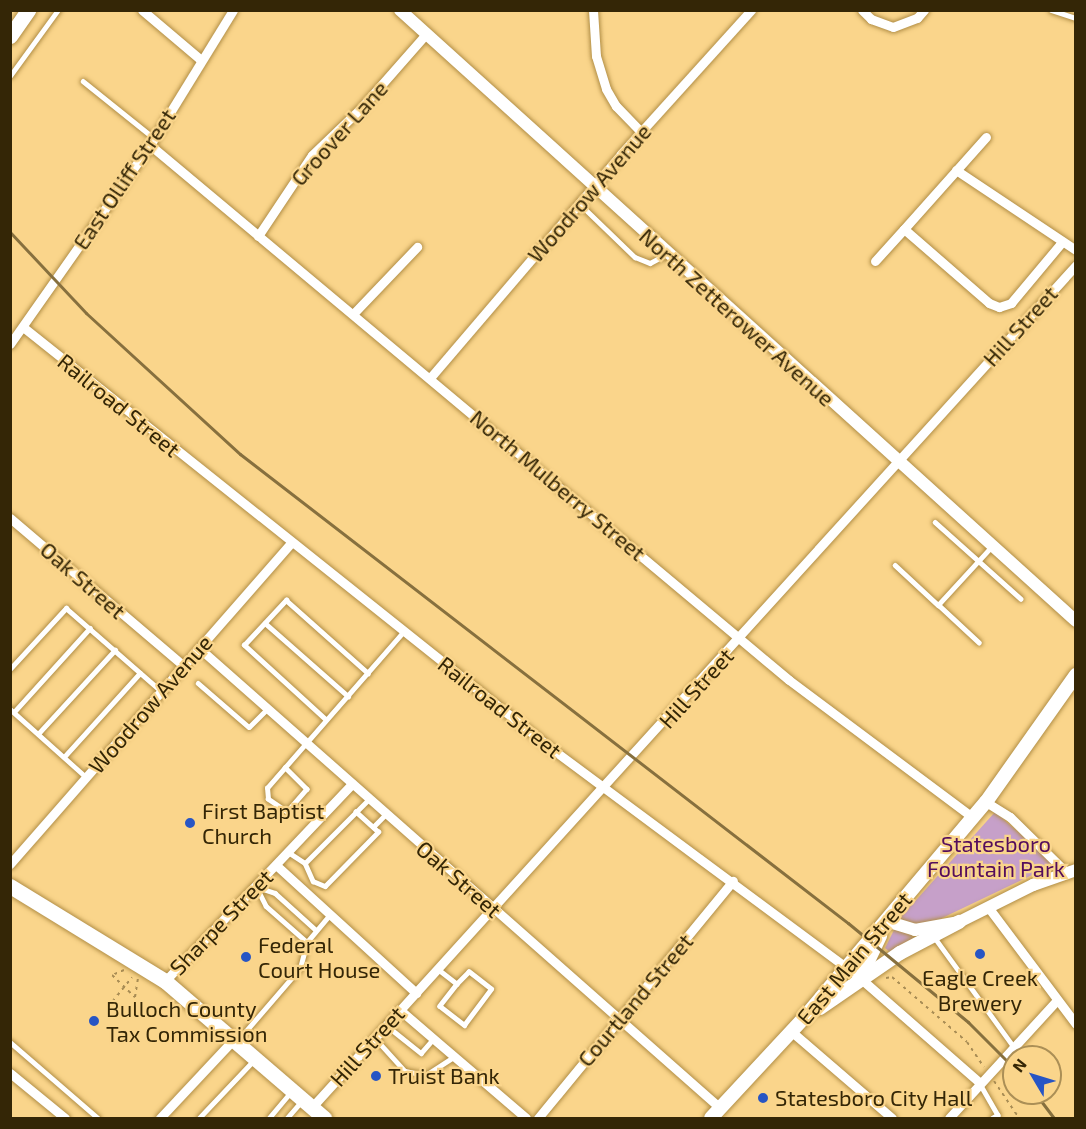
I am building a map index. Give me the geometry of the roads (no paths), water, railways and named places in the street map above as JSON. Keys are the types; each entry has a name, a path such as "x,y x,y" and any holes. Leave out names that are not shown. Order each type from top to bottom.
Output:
{"main road":[{"path":"10,36 28,10"},
{"name":"East Main Street","path":"716,1113 792,1032 986,802 1076,675"},
{"path":"12,890 140,972 165,981 236,1040 310,1108"},
{"path":"860,978 886,921"},
{"path":"803,1019 860,978 959,922"}],"street":[{"path":"142,10 201,60"},
{"name":"East Olliff Street","path":"10,344 152,141 233,10"},
{"name":"North Zetterower Avenue","path":"400,10 897,462 1076,621"},
{"path":"593,10 596,56 606,89 616,106 640,132"},
{"name":"Woodrow Avenue","path":"430,378 640,132 751,10"},
{"path":"861,10 871,19 893,27 917,18 924,10"},
{"name":"Groover Lane","path":"258,236 312,155 361,108 426,34"},
{"path":"875,261 986,137"},
{"name":"North Mulberry Street","path":"152,141 258,236 799,688 972,817"},
{"path":"956,170 1076,250"},
{"path":"904,229 989,303 999,307 1011,303 1062,242"},
{"path":"353,314 417,247"},
{"name":"Hill Street","path":"310,1108 606,787 1075,267"},
{"name":"Railroad Street","path":"23,327 403,632 860,978 980,1083"},
{"name":"Oak Street","path":"10,518 183,666"},
{"name":"Woodrow Avenue","path":"10,864 290,543"},
{"name":"Oak Street","path":"199,648 618,1021 716,1113"},
{"name":"Sharpe Street","path":"165,981 352,784"},
{"path":"886,921 915,930 959,922 1071,871 1010,817 986,802"},
{"path":"276,865 416,993"},
{"name":"Courtland Street","path":"538,1119 733,881"},
{"path":"988,907 1076,1024"},
{"path":"1016,1045 1057,1000"},
{"path":"400,1010 526,1119"},
{"path":"792,1032 892,1119"},
{"path":"159,1119 236,1040"},
{"path":"949,1119 1002,1059"},
{"path":"10,1073 65,1119"}],"lane":[{"path":"10,76 58,10"},
{"path":"1052,10 1076,18"},
{"path":"83,81 152,141"},
{"path":"579,203 635,257 650,263 668,254"},
{"path":"934,522 1021,599"},
{"path":"938,605 992,546"},
{"path":"895,566 979,643"},
{"path":"326,720 244,645 286,600 368,673"},
{"path":"10,669 63,609 69,609 161,691"},
{"path":"265,623 348,696"},
{"path":"86,777 12,711 90,628"},
{"path":"285,767 307,789 287,812 268,799 266,792 285,767 403,632"},
{"path":"38,734 115,650"},
{"path":"64,757 140,672"},
{"path":"198,682 249,727 267,709"},
{"path":"305,862 369,799"},
{"path":"288,852 305,862 313,881 325,886 378,832 356,812"},
{"path":"373,827 386,814"},
{"path":"255,886 275,893 316,930"},
{"path":"255,886 266,906 306,942"},
{"path":"236,1040 300,968 306,942 330,915"},
{"path":"934,936 1013,1045"},
{"path":"438,969 458,984"},
{"path":"469,972 491,989 464,1025 440,1006 458,984 469,972"},
{"path":"386,1025 421,1053 434,1039"},
{"path":"375,1038 405,1071 426,1075 454,1057"},
{"path":"10,1042 98,1119"},
{"path":"199,1119 256,1058"},
{"path":"980,1083 997,1118"},
{"path":"269,1119 310,1108"},
{"path":"286,1119 310,1108"}],"railway":[{"path":"10,232 86,313 240,454 848,923 968,1022 1002,1056"},
{"path":"1044,1105 1054,1118"}],"place":[{"name":"First Baptist Church","path":"190,823"},
{"name":"Eagle Creek Brewery","path":"980,954"},
{"name":"Federal Court House","path":"246,957"},
{"name":"Bulloch County Tax Commission","path":"94,1021"},
{"name":"Truist Bank","path":"376,1076"},
{"name":"Statesboro City Hall","path":"763,1098"}],"park label":[{"name":"Statesboro Fountain Park","path":"996,856"}]}
